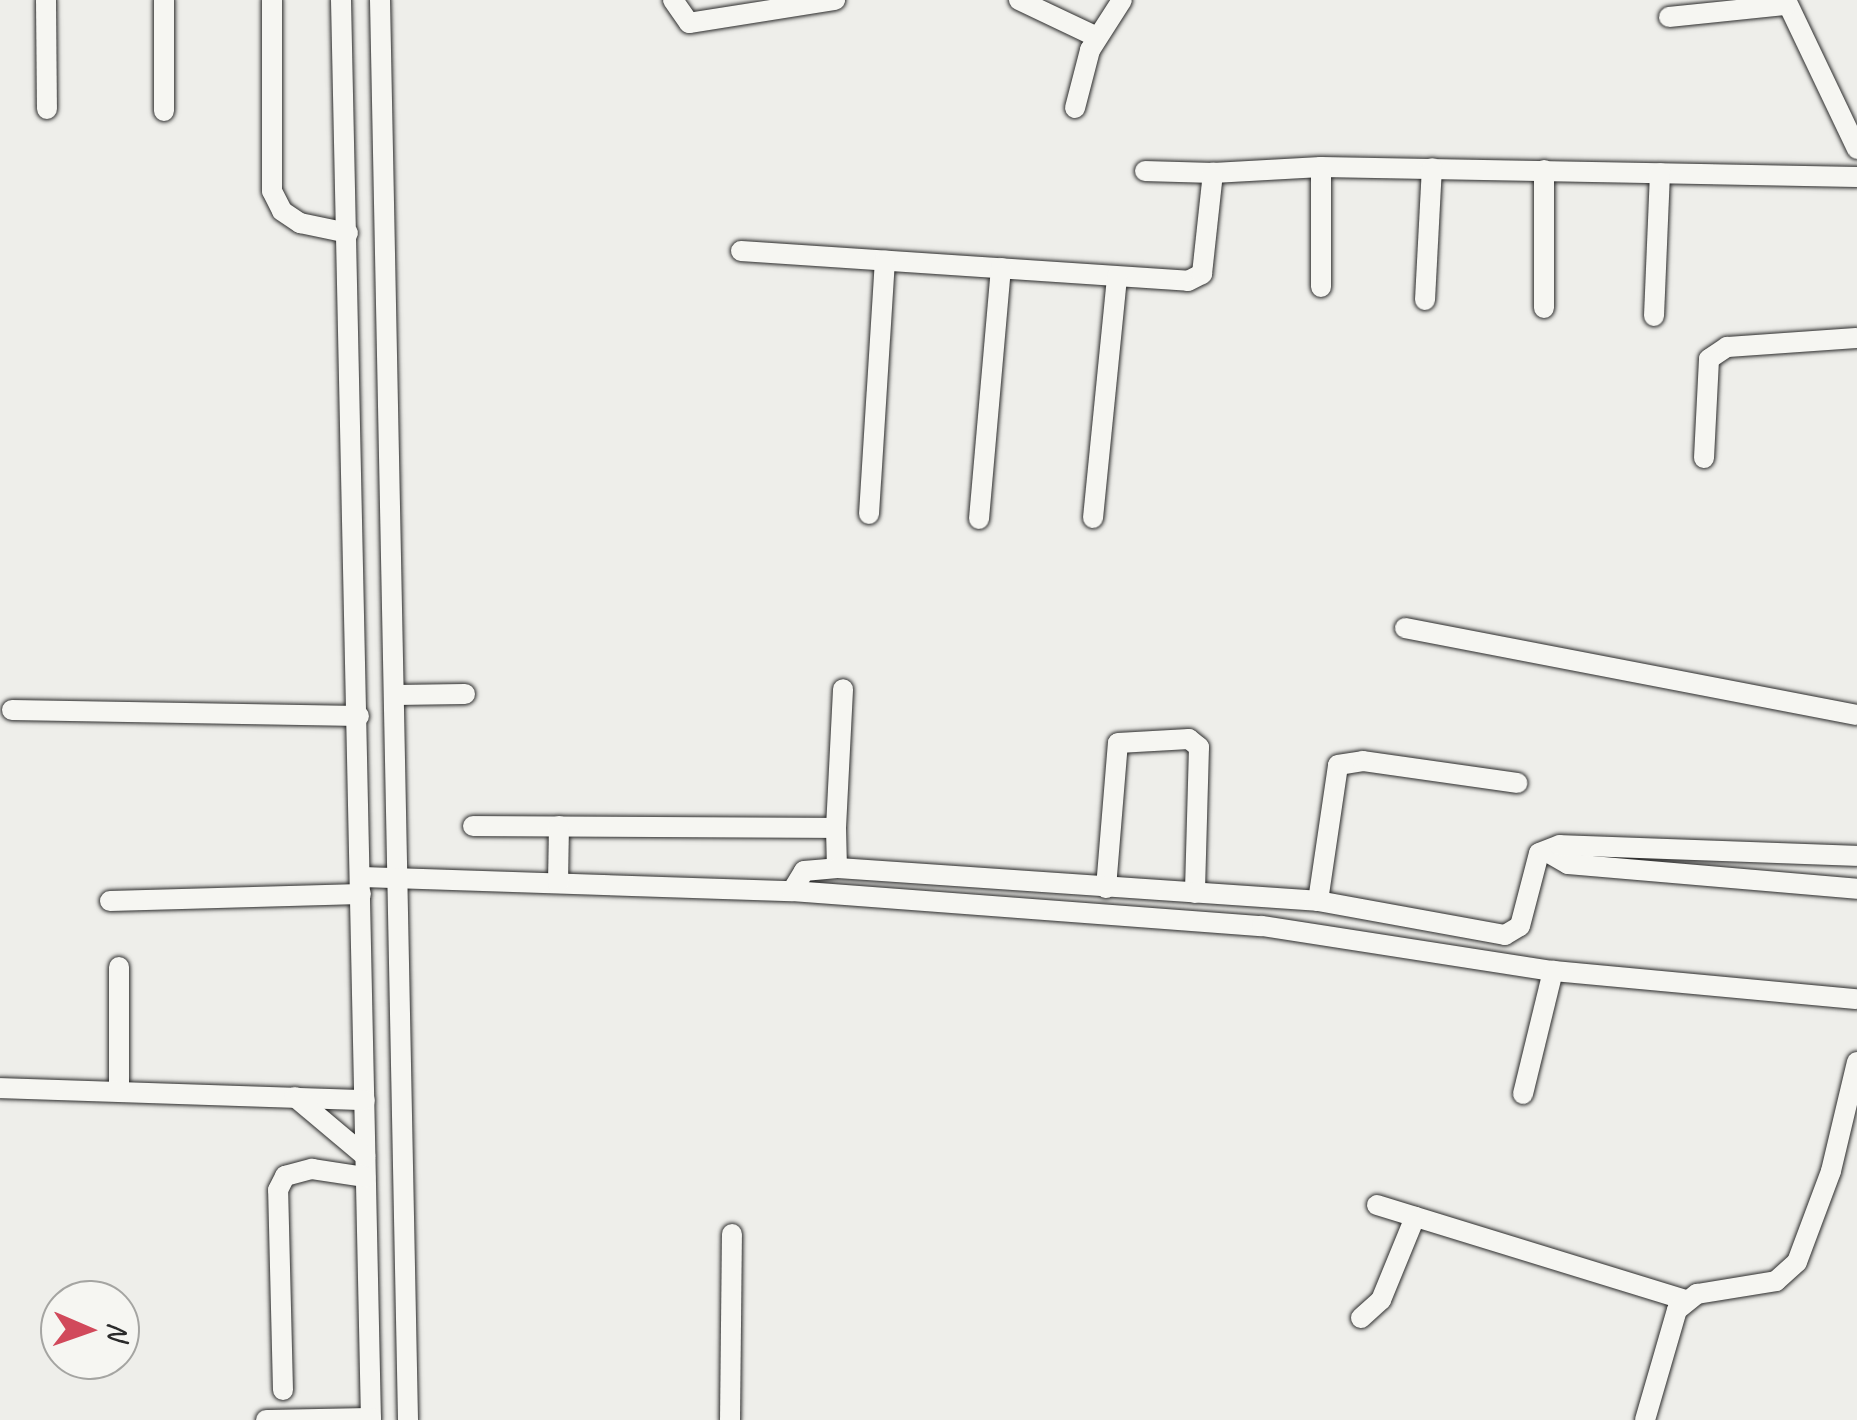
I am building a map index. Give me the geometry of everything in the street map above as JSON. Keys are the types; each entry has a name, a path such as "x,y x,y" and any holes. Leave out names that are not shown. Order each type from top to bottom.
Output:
{"street":[{"path":"46,0 47,109"},
{"path":"164,0 164,111"},
{"path":"272,0 272,191 282,211 300,224 348,233"},
{"path":"342,0 359,716 378,881 408,1420"},
{"path":"266,1420 371,1419 365,1100 378,881 396,694 380,0"},
{"path":"673,0 689,23 835,0"},
{"path":"1019,0 1097,37"},
{"path":"1075,108 1097,37 1122,0"},
{"path":"1669,18 1786,2 1857,149"},
{"path":"1321,167 1322,287"},
{"path":"1426,300 1432,168"},
{"path":"1145,171 1432,168 1857,178"},
{"path":"1544,170 1544,308"},
{"path":"741,251 1188,282 1202,274 1212,173"},
{"path":"1654,316 1660,173"},
{"path":"868,514 885,261"},
{"path":"980,518 1001,268"},
{"path":"1093,518 1117,277"},
{"path":"1704,458 1708,359 1727,347 1857,338"},
{"path":"1405,628 1857,715"},
{"path":"837,868 844,689"},
{"path":"396,694 465,694"},
{"path":"12,710 359,716"},
{"path":"1106,888 1118,743 1189,739 1198,747 1195,893"},
{"path":"1318,901 1338,765 1363,761 1516,782"},
{"path":"473,826 836,828"},
{"path":"558,826 558,883"},
{"path":"792,891 804,872 837,868 1318,901 1505,935 1520,926 1539,853 1572,843 1851,856 1849,888 1568,864 1549,853"},
{"path":"1689,875 1692,849"},
{"path":"110,901 378,881 792,891 1262,926 1553,971 1857,999"},
{"path":"118,966 119,1088"},
{"path":"1524,1094 1553,971"},
{"path":"1377,1205 1686,1300 1790,1273 1831,1171 1857,1062"},
{"path":"0,1088 119,1088 365,1100"},
{"path":"296,1096 365,1166"},
{"path":"282,1390 278,1190 284,1176 312,1169 365,1166"},
{"path":"1361,1318 1381,1300 1415,1217"},
{"path":"730,1420 732,1234"},
{"path":"1645,1420 1666,1337 1686,1300"}]}
